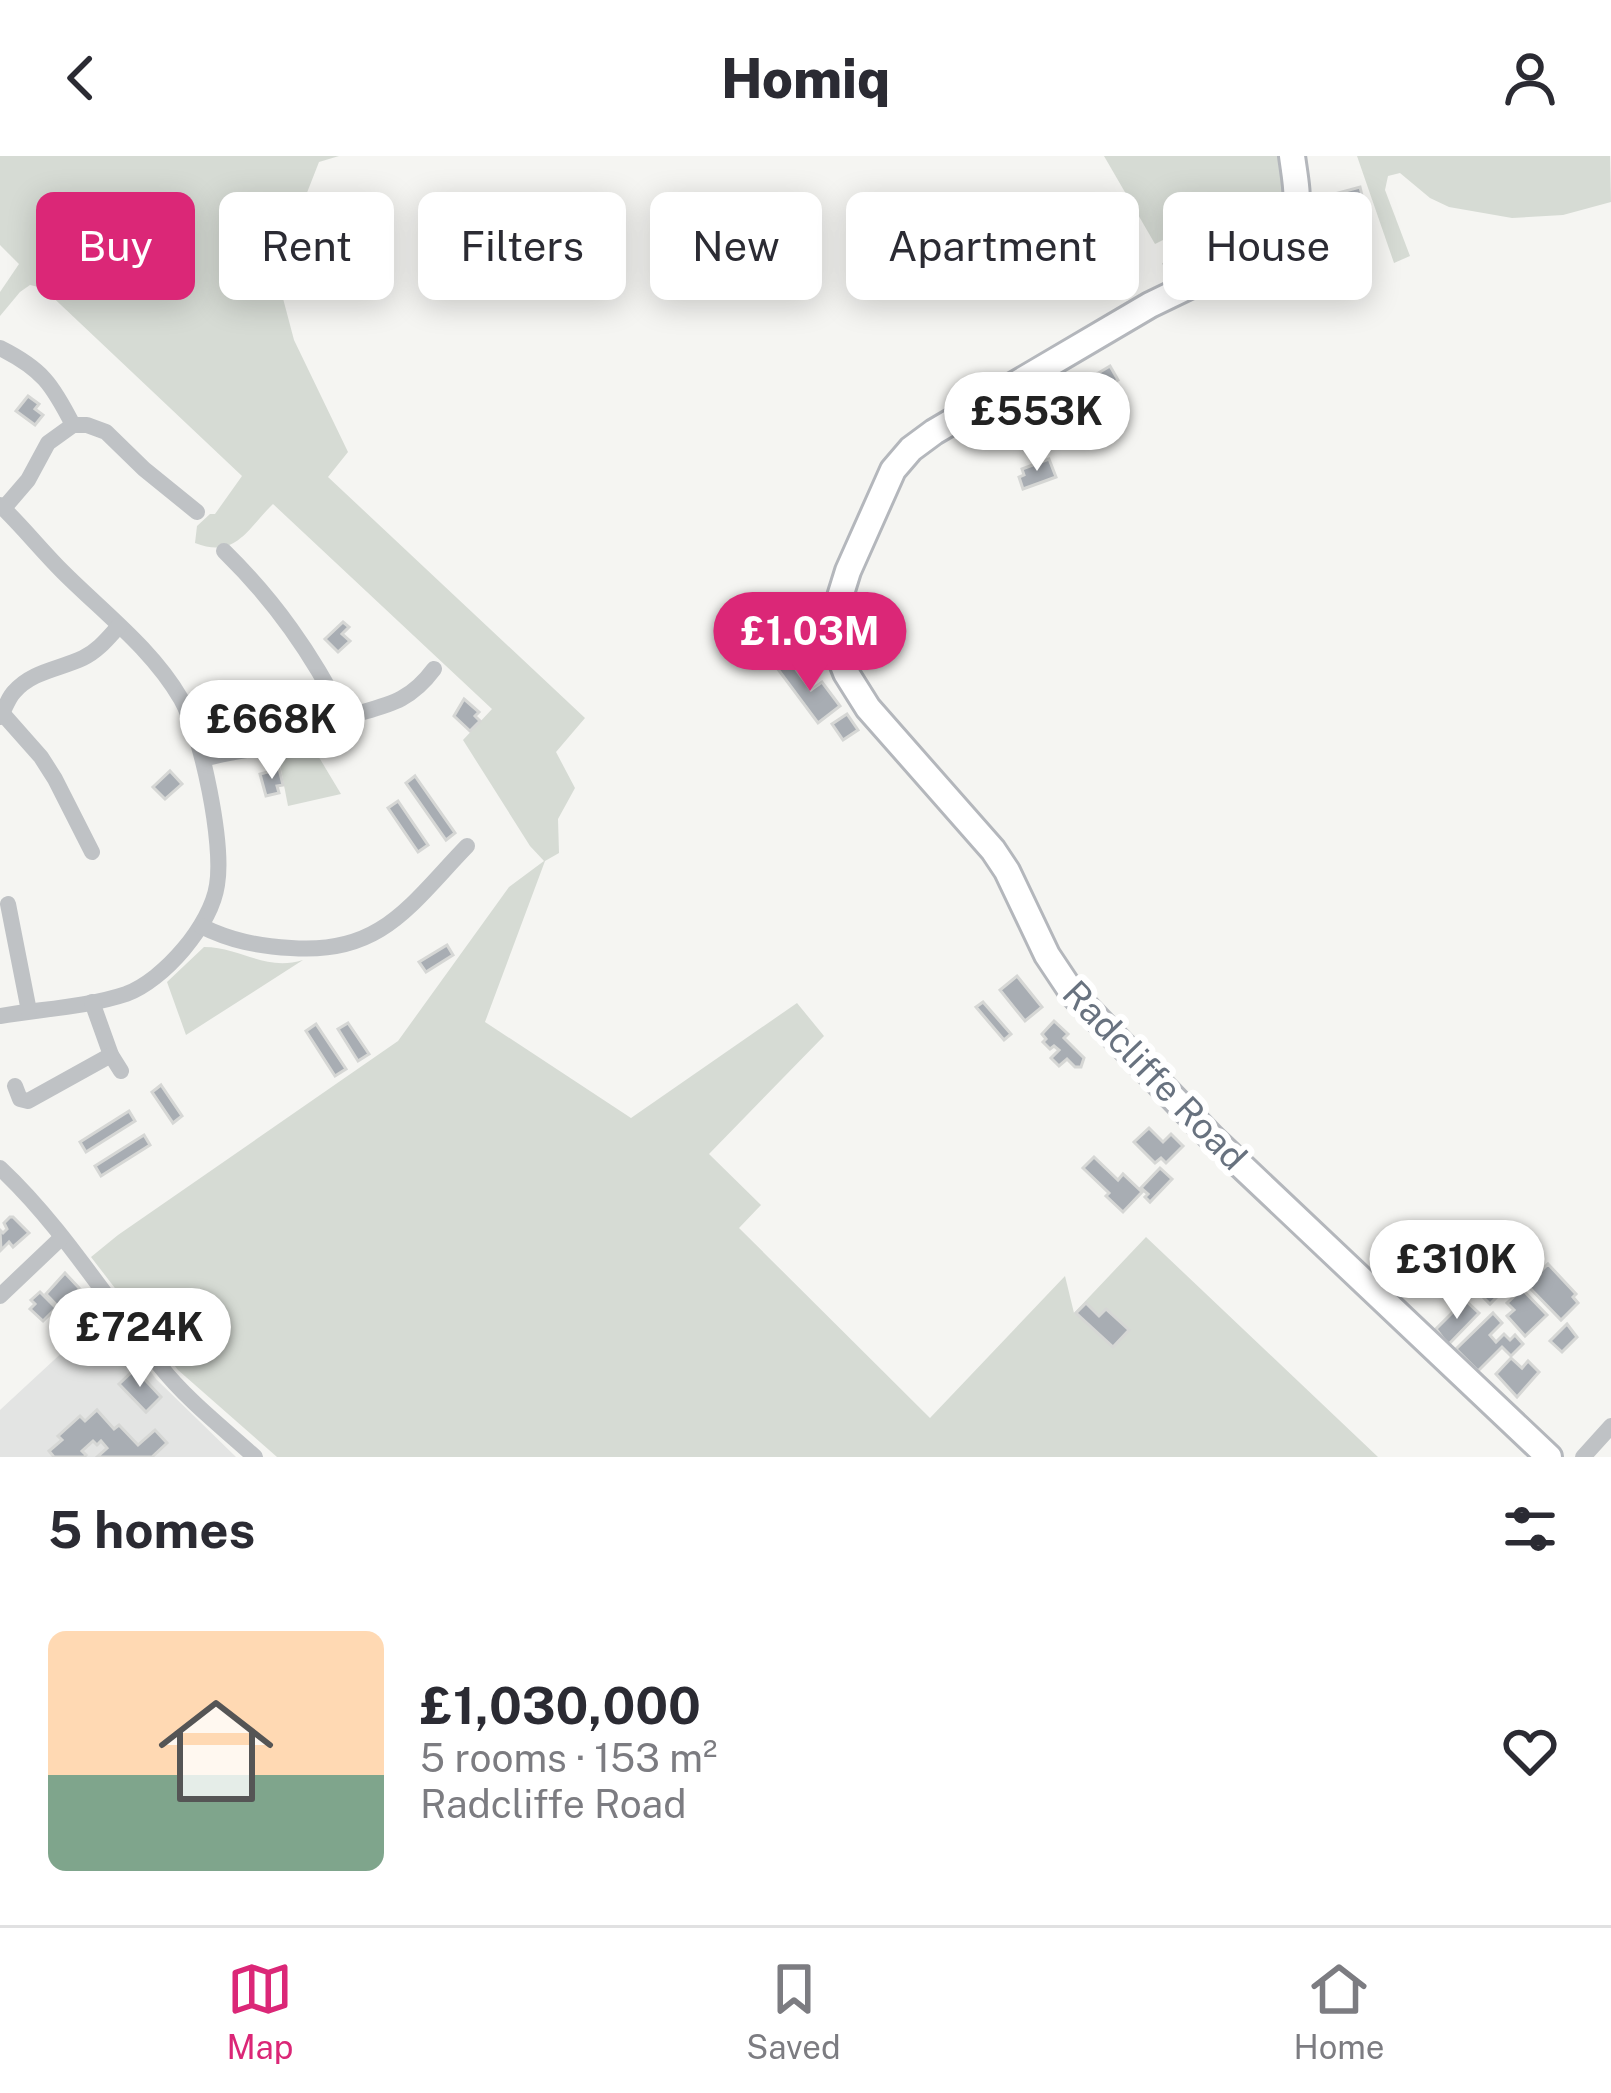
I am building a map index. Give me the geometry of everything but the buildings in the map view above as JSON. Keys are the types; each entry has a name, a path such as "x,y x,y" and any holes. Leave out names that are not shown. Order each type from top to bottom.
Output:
{"main road":[{"name":"Radcliffe Road","path":"1292,156 1297,216 1289,232 1274,244 1150,305 911,449 893,470 848,571 834,642 868,708 993,850 1047,956 1073,994 1212,1138 1549,1457"}],"street":[{"path":"0,348 35,369 53,387 73,425"},
{"path":"0,1016 92,1002 128,993 150,981 201,926 214,899 219,868 203,759 182,700 119,626 2,507 28,480 48,442 73,425 87,424 106,432 187,510"},
{"path":"235,554 302,641 344,717"},
{"path":"92,852 75,808 41,758 2,716 6,689 83,658 119,626"},
{"path":"203,759 287,742 344,717 388,706 432,678"},
{"path":"201,926 259,946 335,948 361,941 385,928 466,846"},
{"path":"14,909 29,1011"},
{"path":"15,1086 20,1099 28,1102 116,1063 92,1002"},
{"path":"0,1168 61,1238 163,1371 255,1457"},
{"path":"0,1296 61,1238"},
{"path":"1583,1457 1611,1426"}],"shaded area":[{"path":"0,156 339,156 319,162 307,192 219,192 219,300 283,300 294,340 348,452 328,477 585,718 556,752 575,788 558,819 559,853 545,861 485,1022 631,1118 797,1003 824,1036 709,1154 761,1205 739,1228 930,1418 1065,1276 1074,1313 1146,1237 1378,1457 277,1457 178,1370 91,1257 398,1041 509,887 544,861 463,740 492,709 273,504 231,544 209,547 195,543 197,526 215,514 242,476 56,300 195,300 195,192 36,192 36,286 20,292 0,316 0,292 19,264 0,245"},
{"path":"1104,156 1282,156 1286,192 1163,192 1163,240 1155,244 1139,216 1139,192 1125,192"},
{"path":"1357,156 1610,156 1611,202 1563,215 1512,218 1449,207 1400,173 1388,176 1385,190 1410,256 1394,263"},
{"path":"311,744 341,794 288,806 278,754"},
{"path":"204,947 277,963 303,960 186,1035 167,982"},
{"path":"107,1311 156,1379 236,1457 0,1457 0,1410"}]}
